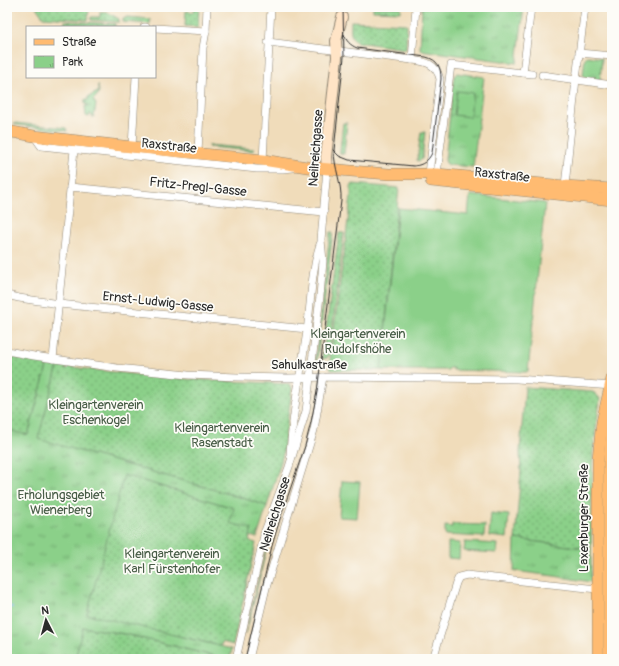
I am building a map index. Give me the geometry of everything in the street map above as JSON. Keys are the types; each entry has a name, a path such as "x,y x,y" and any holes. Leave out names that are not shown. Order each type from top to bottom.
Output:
{"main road":[{"name":"Raxstraße","path":"7,130 34,136 263,160 307,167 389,174 433,174 612,189"},
{"name":"Raxstraße","path":"389,174 415,180 612,200"},
{"name":"Laxenburger Straße","path":"598,659 598,459 602,422 611,383"},
{"name":"Laxenburger Straße","path":"609,659 609,458 612,426"}],"street":[{"path":"198,153 203,48 206,31 207,7"},
{"path":"263,160 271,7"},
{"path":"412,60 416,7"},
{"path":"523,73 531,7"},
{"path":"564,186 585,7"},
{"name":"Neilreichgasse","path":"236,659 265,531 289,467 306,411 320,296 323,260 321,240 328,169 326,157 339,54 336,40 342,12"},
{"path":"156,28 206,31"},
{"path":"268,42 339,54 412,60 430,64 438,72 440,79 433,174"},
{"path":"579,52 612,56"},
{"path":"433,174 451,65 532,74"},
{"path":"542,75 612,85"},
{"path":"132,147 136,78"},
{"name":"Raxstraße","path":"34,136 41,146 74,150 257,169 307,167"},
{"path":"53,359 74,150"},
{"name":"Fritz-Pregl-Gasse","path":"70,187 324,212"},
{"name":"Neilreichgasse","path":"289,467 292,425 307,329 313,271 321,240"},
{"name":"Ernst-Ludwig-Gasse","path":"7,296 59,304 307,329"},
{"name":"Sahulkastraße","path":"7,351 116,368 237,377 517,378 611,383"},
{"name":"Neilreichgasse","path":"249,659 266,588 314,430 323,377"},
{"path":"433,659 459,577 467,576 598,589"}],"green space":[{"path":"36,7 89,7 88,20 43,17"},
{"path":"194,7 199,7 198,27 185,26 186,11 194,12"},
{"path":"373,7 400,7 401,12 373,11"},
{"path":"422,7 524,7 517,63 420,50"},
{"path":"100,12 109,13 119,19 119,22 91,20 91,17 100,17"},
{"path":"128,17 150,19 150,24 123,22 123,19"},
{"path":"65,21 115,24 115,26 98,26 64,24"},
{"path":"351,21 407,24 406,49 357,42 352,36"},
{"path":"587,56 602,58 600,80 586,78 583,75 585,58"},
{"path":"457,73 484,77 473,167 449,165 445,160 454,76"},
{"path":"98,85 99,93 93,100 96,104 94,117 90,114 89,117 86,116 85,106 88,105 85,104 85,99 88,100 88,97 98,92"},
{"path":"457,91 473,93 470,117 454,115"},
{"path":"343,123 347,123 344,154 340,153"},
{"path":"14,124 66,128 67,131 17,125"},
{"path":"421,132 425,132 422,159 417,161"},
{"path":"209,145 254,149 254,151 209,147"},
{"name":"Kleingartenverein Rudolfshöhe","path":"353,184 399,188 381,370 331,370 329,367 351,197 351,186"},
{"path":"470,195 545,203 528,371 453,370 453,368 449,368 448,370 381,370 398,208 468,215"},
{"path":"330,232 333,232 317,360 315,360"},
{"path":"339,233 344,233 329,355 327,358 322,359"},
{"path":"7,356 48,363 28,435 43,420 58,365 159,377 290,384 292,388 283,453 267,506 76,450 104,548 124,475 234,508 252,529 249,541 256,543 233,645 222,642 221,646 87,615 7,436"},
{"name":"Erholungsgebiet Wienerberg","path":"48,363 58,365 38,439 267,506 257,538 250,536 252,529 230,523 234,508 124,475 87,614 232,649 230,659 125,634 83,627 75,659 7,659 7,430 28,435"},
{"path":"525,387 593,392 600,399 593,452 591,549 515,539 521,471 520,452"},
{"path":"342,481 360,482 357,518 339,517"},
{"path":"491,513 509,515 507,538 489,536"},
{"path":"452,524 485,525 484,537 445,535 445,526 452,527"},
{"path":"269,534 270,534 245,634"},
{"path":"515,539 591,549 591,582 514,571"},
{"path":"448,542 460,543 459,559 448,558"},
{"path":"465,542 498,544 497,553 464,551"},
{"path":"82,627 125,634 218,657 217,659 75,659"}],"waterway":[{"path":"7,607 12,607"}],"tram line":[{"path":"245,659 272,546 305,446 317,392 341,201 334,150 344,57 343,7"},
{"path":"333,150 339,156 349,160 414,166 425,162 432,153 441,79 438,65 430,58 357,48 352,46 344,34"}],"park label":[{"name":"Kleingartenverein Eschenkogel","path":"96,412"},
{"name":"Kleingartenverein Rasenstadt","path":"222,436"},
{"name":"Kleingartenverein Karl Fürstenhofer","path":"172,562"}]}
